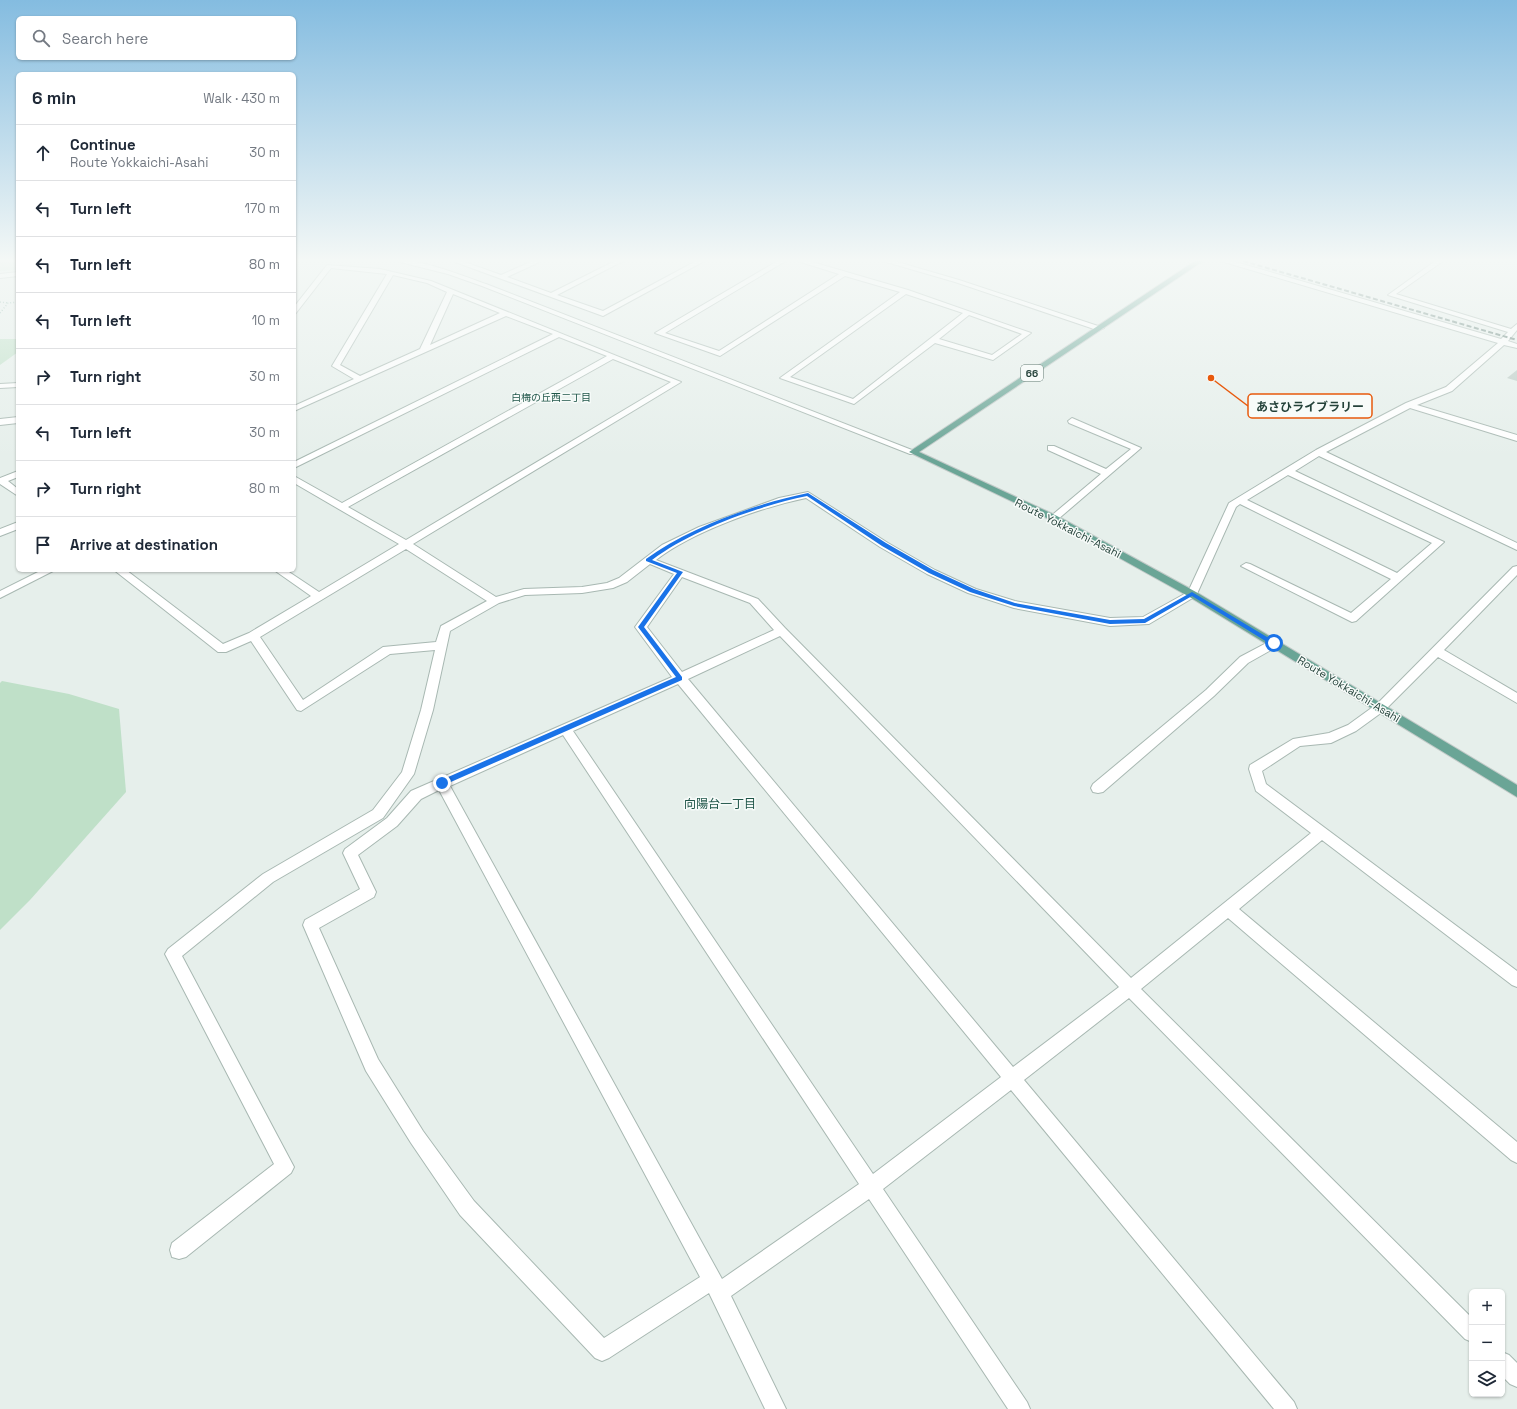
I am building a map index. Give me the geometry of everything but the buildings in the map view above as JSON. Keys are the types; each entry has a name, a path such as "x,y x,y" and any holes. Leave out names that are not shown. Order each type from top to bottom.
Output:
{"main road":[{"name":"66","path":"913,452 1105,325"},
{"name":"Route Yokkaichi-Asahi","path":"913,452 1054,518 1192,594 1517,792"}],"street":[{"path":"360,325 336,366 360,379"},
{"path":"423,350 435,325"},
{"path":"296,408 480,325"},
{"path":"122,572 222,649 253,636 318,596 407,546 678,382 536,325"},
{"path":"586,325 913,452"},
{"path":"673,325 659,333 720,354 765,325"},
{"path":"859,325 784,378 854,402 953,325"},
{"path":"934,340 993,358 1027,333 1003,325"},
{"path":"1090,325 1100,328"},
{"path":"1444,325 1517,346"},
{"path":"179,1250 285,1167 173,954 268,878 378,814 408,774 427,710 445,629 495,601 524,592 582,590 610,586 623,580 666,546 702,529 782,500 808,495 884,544 931,572 972,591 1014,604 1110,622 1145,621 1192,594 1232,505 1319,452 1409,406 1449,389 1503,342 1514,329 1499,325"},
{"path":"296,464 559,334"},
{"path":"342,507 614,356"},
{"path":"0,386 16,385"},
{"path":"1409,406 1517,438"},
{"path":"0,422 16,420"},
{"path":"1054,518 1137,448 1072,421"},
{"path":"1051,448 1107,474"},
{"path":"1319,452 1517,547"},
{"path":"1246,566 1352,618 1439,542 1288,471"},
{"path":"1,481 16,475"},
{"path":"296,480 407,546 495,601"},
{"path":"1,481 16,492"},
{"path":"1240,500 1398,578"},
{"path":"0,533 16,526"},
{"path":"648,560 754,601 781,631 1130,988 1469,1329"},
{"path":"1517,569 1381,708 1352,728 1331,738 1297,742 1255,769 1261,787 1517,980"},
{"path":"0,595 46,572"},
{"path":"282,572 318,596"},
{"path":"680,572 641,627 680,678 1287,1409"},
{"path":"781,631 680,678 416,795 392,822 350,853 369,892 310,925 372,1065 417,1137 467,1208 602,1351 716,1286 872,1186 1130,988 1322,832"},
{"path":"253,636 301,707 387,650 441,646"},
{"path":"1098,788 1210,693 1244,660 1274,643"},
{"path":"1437,651 1517,699"},
{"path":"566,729 1020,1409"},
{"path":"442,783 716,1286 776,1409"},
{"path":"1227,908 1517,1154"},
{"path":"1505,1365 1517,1377"}],"green space":[{"path":"0,339 16,339 16,353 0,365"},
{"path":"2,681 69,694 119,709 126,792 30,900 0,930 0,683"}],"railway":[{"path":"1464,325 1517,340"}],"place":[{"name":"あさひライブラリー","path":"1211,378"}],"district":[{"name":"白梅の丘西二丁目","path":"551,397"},
{"name":"向陽台一丁目","path":"720,804"}],"route":[{"path":"442,783 680,678 641,627 680,572 648,560 666,546 702,529 782,500 808,495 884,544 931,572 972,591 1014,604 1110,622 1145,621 1192,594 1274,643"}]}
